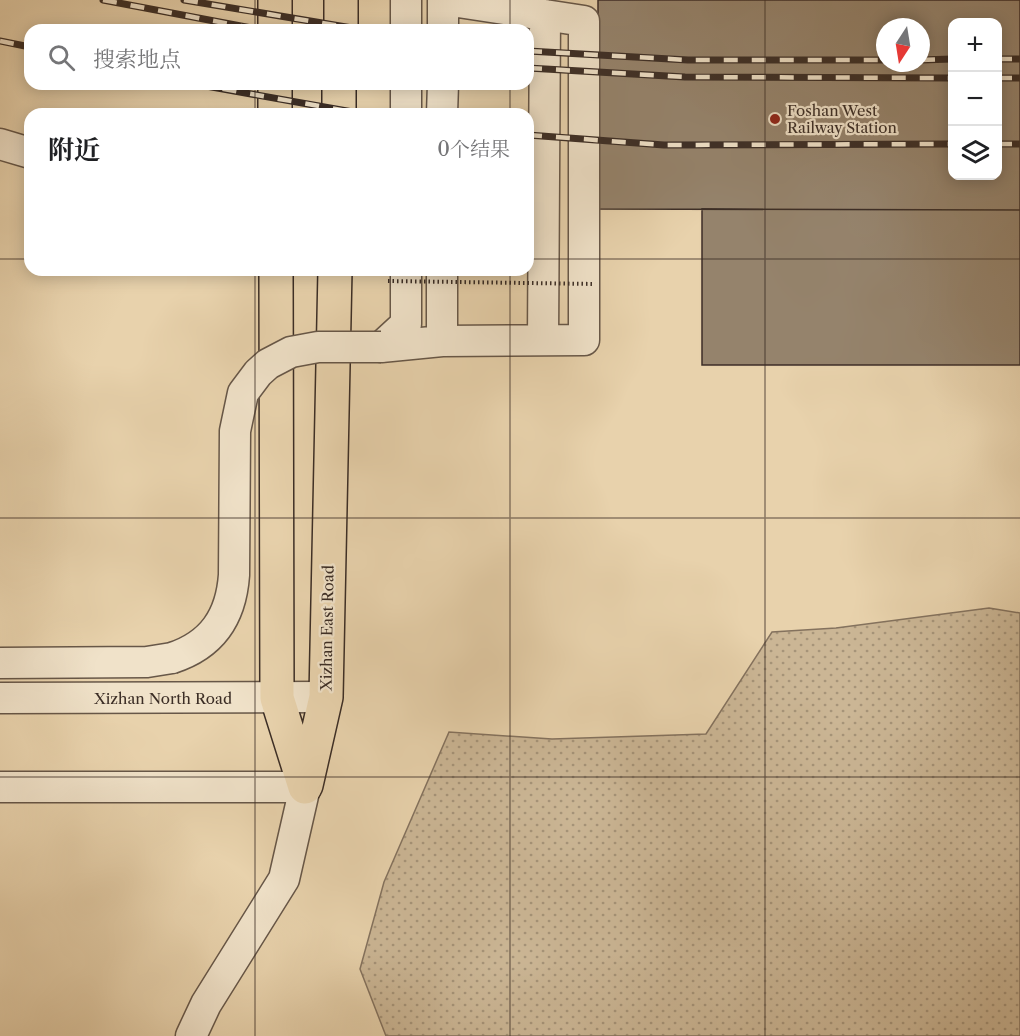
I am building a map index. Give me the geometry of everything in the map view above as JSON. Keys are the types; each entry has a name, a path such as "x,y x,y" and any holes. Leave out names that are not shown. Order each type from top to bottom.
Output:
{"main road":[{"path":"275,0 275,24"},
{"path":"341,0 341,24"},
{"path":"275,90 275,108"},
{"path":"339,90 339,108"},
{"path":"276,276 277,698 305,787"},
{"name":"Xizhan East Road","path":"305,787 326,697 335,276"}],"street":[{"path":"406,0 406,24"},
{"path":"0,663 147,662 172,658 192,651 207,639 222,619 231,597 234,575 235,431 240,403 250,382 268,364 291,352 318,347 381,347 442,341 584,340 584,21 444,0 443,24"},
{"path":"553,340 555,16"},
{"path":"406,90 406,108"},
{"path":"442,108 443,90"},
{"path":"0,144 24,151"},
{"path":"381,347 406,324 397,276"},
{"path":"442,276 442,341"},
{"name":"Xizhan North Road","path":"0,698 326,697"},
{"path":"0,787 305,787 284,879 206,1004 191,1036"}],"path":[{"path":"397,276 595,284"}],"shaded area":[{"path":"989,608 1020,613 1020,1036 386,1036 360,969 384,882 449,732 552,739 706,734 772,632 836,628"}],"building":[{"name":"Foshan West Railway Station","path":"598,0 1020,0 1020,210 598,209"},
{"path":"702,209 1020,210 1020,365 702,365"}],"railway":[{"path":"103,0 230,24"},
{"path":"184,0 328,24"},
{"path":"0,41 24,46"},
{"path":"534,51 688,60 876,60"},
{"path":"930,60 948,59"},
{"path":"1002,59 1020,59"},
{"path":"534,68 685,77 948,78"},
{"path":"1002,78 1020,78"},
{"path":"229,90 330,108"},
{"path":"534,135 664,145 948,144"},
{"path":"1002,144 1020,144"}],"place":[{"name":"Foshan West Railway Station","path":"775,119"}]}
